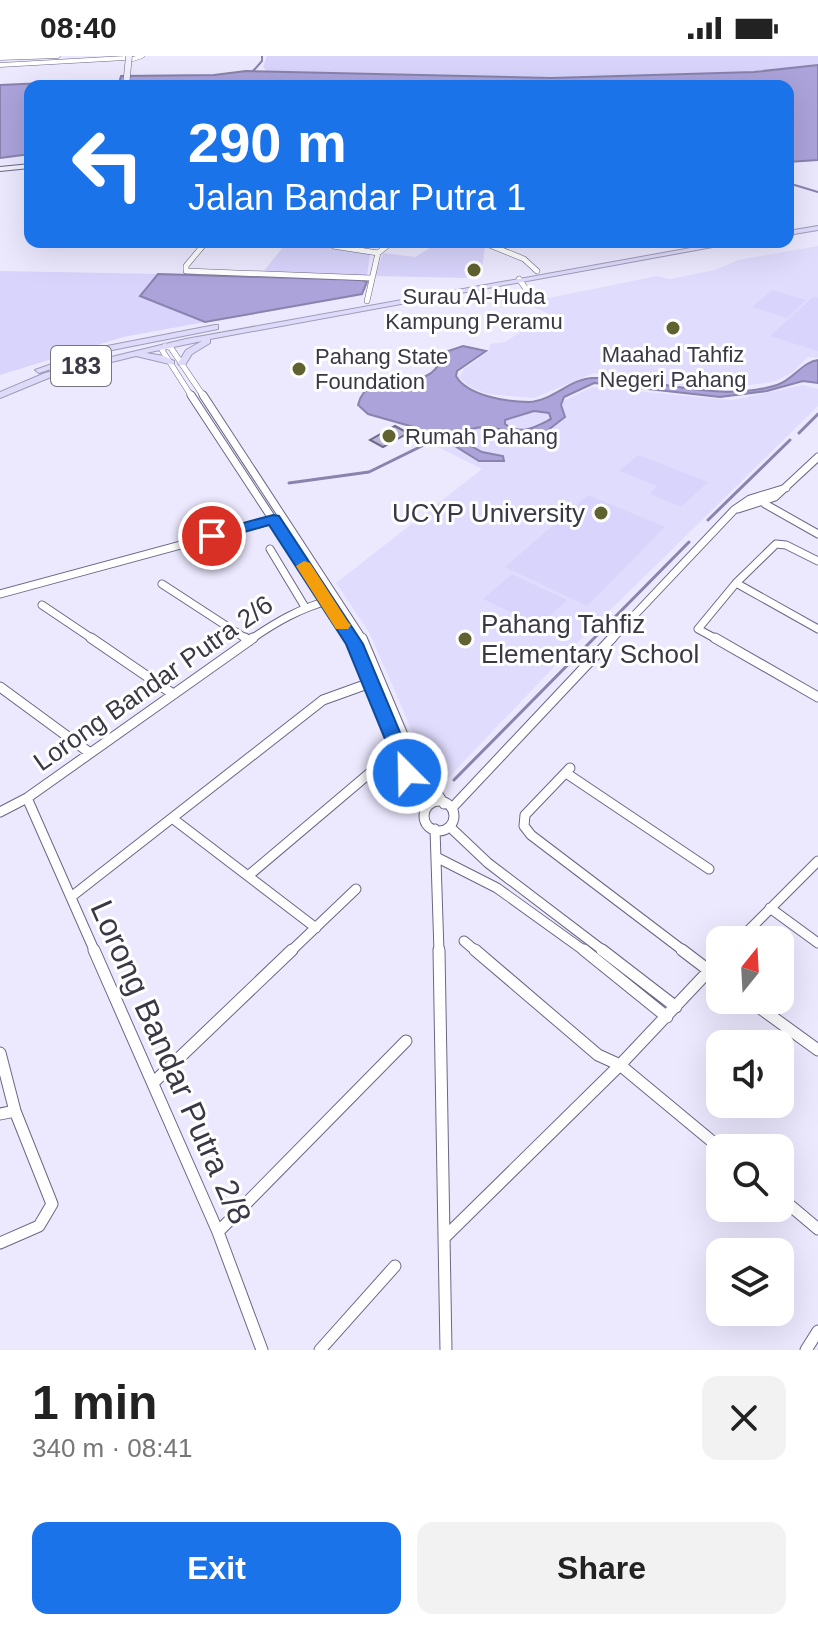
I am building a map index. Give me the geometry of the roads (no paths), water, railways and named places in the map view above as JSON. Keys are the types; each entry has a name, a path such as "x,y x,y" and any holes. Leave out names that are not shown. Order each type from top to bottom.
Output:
{"highway":[{"path":"794,230 818,226"},
{"name":"183","path":"0,388 100,350 266,318 674,248"},
{"name":"183","path":"0,395 48,375 165,346 701,248"},
{"path":"38,371 147,344 165,346 174,339 257,323 266,318"},
{"path":"182,363 197,346 241,331"},
{"path":"109,358 146,355 171,363"}],"main road":[{"path":"126,57 126,80"},
{"path":"134,80 139,57"},
{"path":"0,171 24,168"}],"street":[{"path":"0,58 58,56"},
{"path":"0,65 139,57"},
{"path":"201,248 186,266 186,271 371,278"},
{"path":"346,248 378,253"},
{"path":"367,301 378,253 384,248"},
{"path":"496,248 529,262 537,271"},
{"path":"519,279 528,292"},
{"path":"277,518 182,363 171,348 165,346 162,350 331,600 363,640 408,747 456,816 450,827"},
{"path":"734,510 765,504 818,457"},
{"path":"448,806 734,510 750,499 786,488"},
{"path":"765,504 818,534"},
{"path":"0,594 277,518"},
{"path":"818,561 786,545 776,544 736,583 698,629 818,697"},
{"path":"270,549 305,607"},
{"path":"736,583 818,629"},
{"path":"162,584 249,641"},
{"path":"331,600 354,644 397,750 425,808 422,820 435,829 450,827"},
{"name":"Lorong Bandar Putra 2/6","path":"0,812 27,798 279,620 305,607 331,600"},
{"path":"42,605 173,694"},
{"path":"71,897 323,700 381,680"},
{"path":"0,687 90,753"},
{"path":"248,876 397,750"},
{"path":"706,969 531,835 524,826 525,815 568,770 709,869"},
{"name":"Lorong Bandar Putra 2/8","path":"27,798 218,1232 262,1350"},
{"path":"425,808 434,804 448,806"},
{"path":"172,818 316,928"},
{"path":"450,827 488,863 676,1007"},
{"path":"435,829 446,1350"},
{"path":"436,857 504,891 667,1017"},
{"path":"753,926 818,861"},
{"path":"154,1082 356,889"},
{"path":"770,908 818,943"},
{"path":"464,941 598,1055 620,1065 706,1136"},
{"path":"445,1237 620,1065 706,974"},
{"path":"768,1014 818,1050"},
{"path":"218,1232 406,1041"},
{"path":"0,1053 15,1111 52,1204 49,1216 37,1230 0,1243"},
{"path":"0,1114 15,1111"},
{"path":"794,1209 818,1229"},
{"path":"320,1350 395,1266"},
{"path":"806,1350 818,1331"}],"waterway":[{"path":"253,71 262,61 262,56"},
{"path":"794,185 818,192"},
{"path":"799,433 818,414"},
{"path":"289,483 369,472 434,440"},
{"path":"708,520 790,440"},
{"path":"454,780 689,542"}],"place":[{"name":"Surau Al-Huda Kampung Peramu","path":"474,270"},
{"name":"Maahad Tahfiz Negeri Pahang","path":"673,328"},
{"name":"Pahang State Foundation","path":"299,369"},
{"name":"Rumah Pahang","path":"389,436"},
{"name":"UCYP University","path":"601,513"},
{"name":"Pahang Tahfiz Elementary School","path":"465,639"}]}
